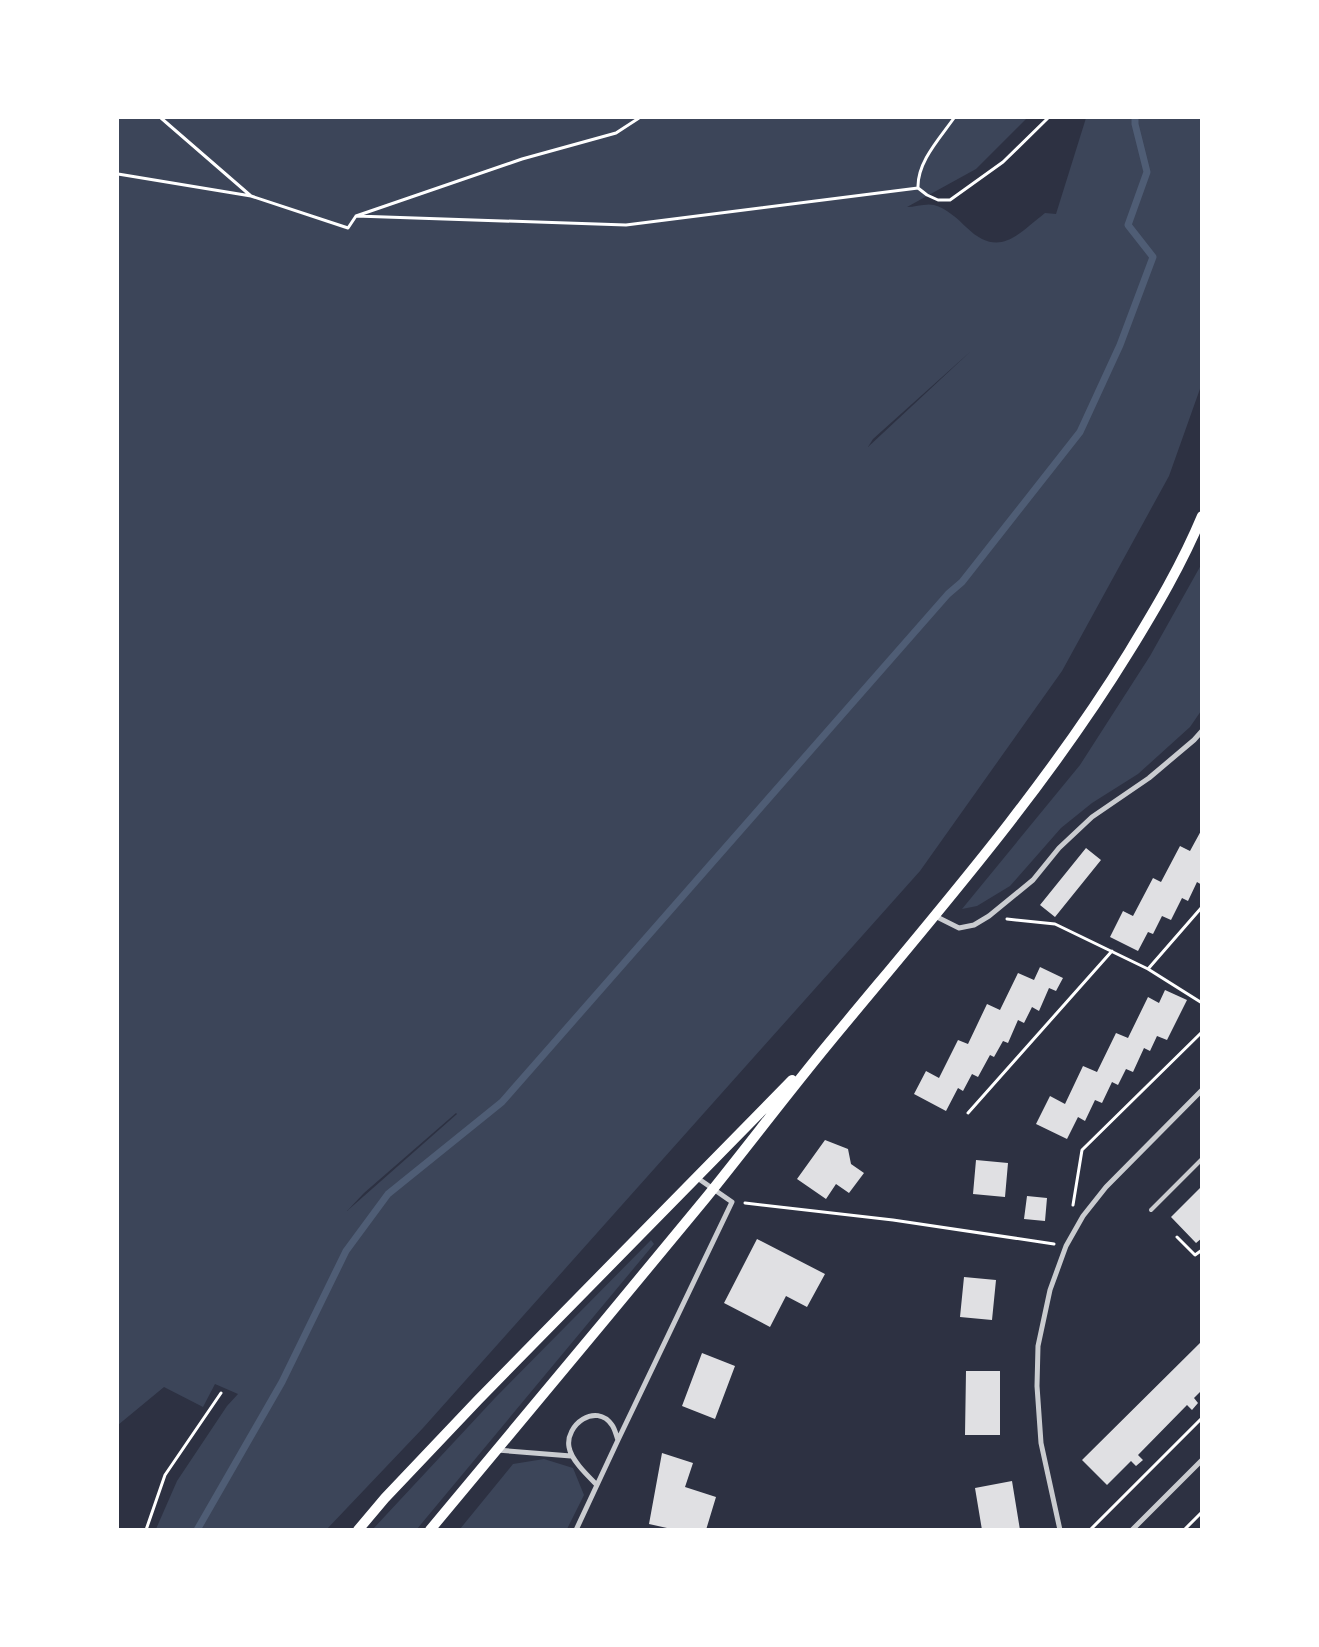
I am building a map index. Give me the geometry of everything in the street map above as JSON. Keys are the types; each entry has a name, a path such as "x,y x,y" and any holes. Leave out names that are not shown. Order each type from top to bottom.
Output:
{"main road":[{"path":"430,1530 713,1188 828,1044 1030,798 1098,703 1160,600 1194,536 1202,516"},
{"path":"358,1530 385,1498 471,1407 828,1044"}],"street":[{"path":"935,916 959,928 974,925 989,916 1033,880 1059,848 1092,817 1149,778 1202,731"},
{"path":"1060,1530 1041,1442 1037,1386 1038,1346 1050,1290 1066,1246 1084,1216 1106,1187 1202,1090"},
{"path":"576,1530 732,1202 696,1177"},
{"path":"597,1485 572,1456 568,1446 570,1436 579,1422 593,1415 602,1416 608,1420 614,1427 618,1440"},
{"path":"496,1450 572,1456"},
{"path":"1132,1530 1202,1460"}],"lane":[{"path":"1151,1210 1202,1159"}],"path":[{"path":"161,118 251,196"},
{"path":"118,174 251,196 348,228 356,216 522,159 616,133 639,118"},
{"path":"918,188 917,178 921,165 954,118"},
{"path":"356,216 626,226 918,188 938,200 950,200 1003,162 1048,118"},
{"path":"1148,969 1202,907"},
{"path":"989,916 1055,924 1148,969 1202,1003"},
{"path":"968,1112 1112,951"},
{"path":"1072,1207 1082,1150 1202,1032"},
{"path":"732,1202 893,1220 1066,1246"},
{"path":"1176,1237 1195,1255 1202,1250"},
{"path":"146,1530 165,1475 221,1393"},
{"path":"1090,1530 1202,1418"},
{"path":"1184,1530 1202,1512"}],"shaded area":[{"path":"118,118 1027,118 976,169 907,207 928,204 938,206 978,236 988,241 998,242 1016,236 1045,213 1056,214 1086,118 1201,118 1201,386 1169,476 1062,671 920,871 423,1428 327,1529 156,1529 177,1481 227,1406 238,1394 215,1384 203,1407 164,1387 118,1425","holes":["971,351 868,447 873,439","457,1114 347,1211 364,1193"]},
{"path":"1201,565 1201,711 1190,727 1138,774 1092,803 1061,828 1010,886 977,906 962,909 1080,765 1150,656"},
{"path":"651,1240 654,1244 417,1529 373,1529 495,1398"},
{"path":"544,1459 573,1468 584,1495 567,1529 460,1529 513,1464"}],"building":[{"path":"1202,829 1202,885 1197,882 1188,901 1182,898 1171,920 1162,916 1153,934 1148,932 1138,951 1110,937 1123,911 1133,916 1153,878 1161,882 1180,846 1190,851"},
{"path":"1086,848 1101,860 1055,917 1040,905"},
{"path":"1040,967 1063,978 1056,991 1049,988 1039,1011 1032,1007 1024,1023 1018,1020 1008,1043 1003,1041 994,1057 990,1055 978,1077 972,1074 963,1091 958,1088 946,1111 914,1094 926,1071 939,1078 958,1040 968,1044 987,1004 1000,1010 1018,973 1034,980"},
{"path":"1165,990 1187,1000 1167,1040 1157,1036 1150,1051 1144,1048 1133,1072 1126,1069 1118,1085 1112,1082 1102,1103 1095,1100 1085,1121 1078,1117 1067,1139 1036,1124 1050,1096 1065,1104 1083,1066 1097,1072 1116,1033 1128,1038 1148,997 1159,1003"},
{"path":"825,1140 848,1149 851,1164 864,1173 849,1193 836,1184 826,1199 797,1179"},
{"path":"976,1160 1008,1163 1005,1197 973,1194"},
{"path":"1202,1186 1202,1238 1196,1243 1171,1217"},
{"path":"1027,1196 1047,1198 1045,1221 1024,1219"},
{"path":"757,1239 825,1274 807,1307 786,1296 770,1327 724,1303"},
{"path":"964,1277 996,1280 992,1320 960,1317"},
{"path":"1202,1341 1202,1390 1194,1398 1198,1403 1192,1410 1187,1405 1138,1455 1143,1460 1136,1466 1131,1461 1107,1485 1082,1460"},
{"path":"702,1353 735,1366 715,1419 682,1406"},
{"path":"966,1371 1000,1371 1000,1435 965,1435"},
{"path":"662,1453 693,1463 685,1487 716,1497 706,1530 676,1530 649,1524"},
{"path":"1012,1481 1020,1530 982,1530 975,1488"}],"waterway":[{"path":"197,1530 282,1382 346,1251 388,1194 502,1102 948,594 962,582 1080,432 1120,345 1153,257 1128,225 1147,172 1135,118"}]}
